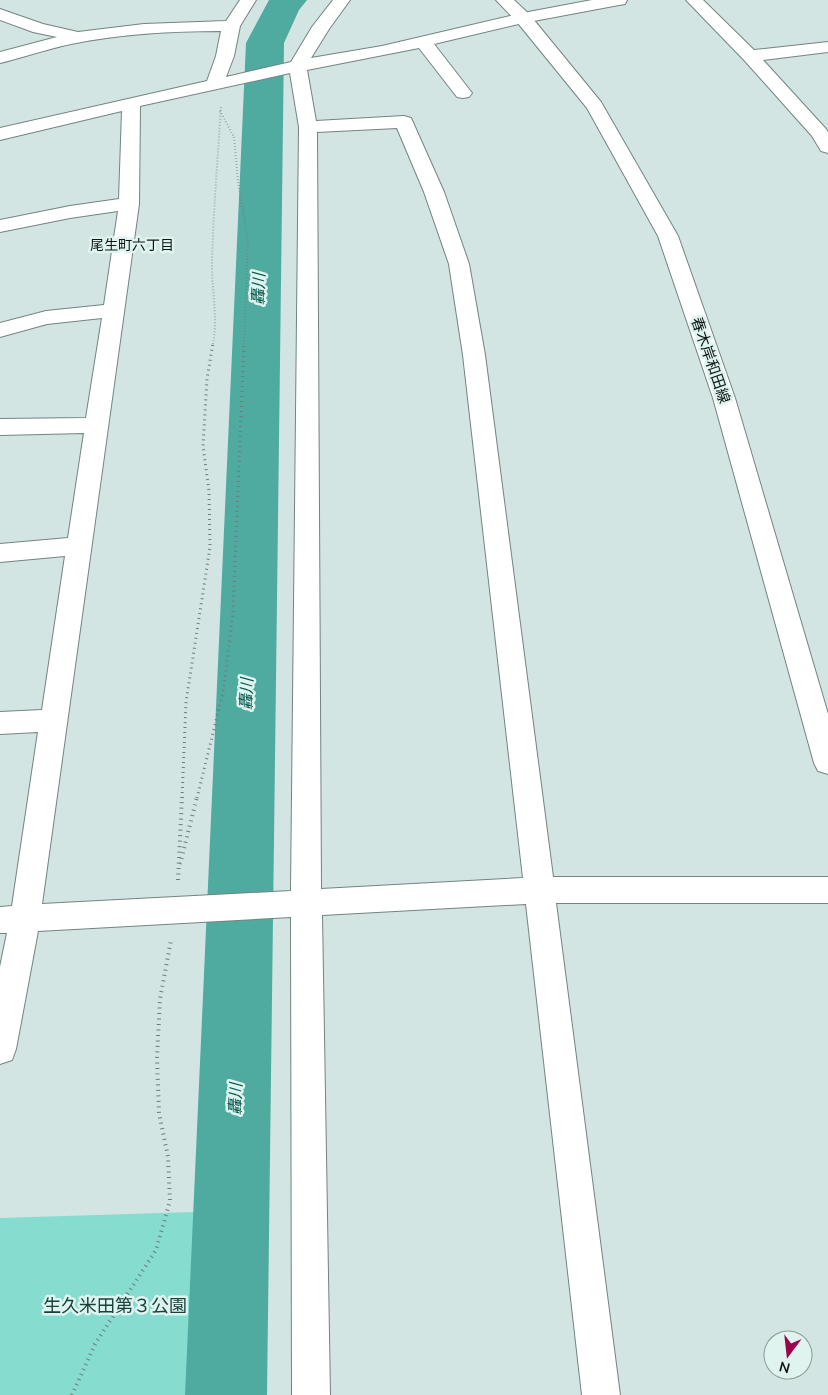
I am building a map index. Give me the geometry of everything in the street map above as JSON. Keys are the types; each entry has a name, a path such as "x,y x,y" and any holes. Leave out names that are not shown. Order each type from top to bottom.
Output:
{"street":[{"path":"220,83 230,26 248,0"},
{"path":"311,1395 300,904 308,127 294,67 342,0"},
{"name":"春木岸和田線","path":"504,0 523,18 595,106 668,236 724,398 828,764"},
{"path":"0,134 131,102 423,41 523,18 620,0"},
{"path":"694,0 750,56 825,137"},
{"path":"0,14 39,28 69,34 74,38"},
{"path":"0,58 92,35 184,26 230,26"},
{"path":"423,41 463,94"},
{"path":"750,56 828,47"},
{"path":"0,1049 12,920 54,720 129,204 131,102"},
{"path":"308,127 404,122 434,192 459,264 474,356 600,1395"},
{"path":"0,226 70,212 129,204"},
{"path":"0,330 46,318 114,310"},
{"path":"0,427 26,428 97,425"},
{"path":"0,553 79,546"},
{"path":"0,723 54,720"},
{"path":"12,920 539,890 828,890"}],"path":[{"path":"72,1395 96,1344 156,1250 170,1201 168,1157 159,1113 157,1058 160,999 177,911 186,702 210,547 209,491 203,446 207,379 216,328 212,278 220,83"},
{"path":"178,872 224,688 233,611 248,241 238,181 234,137 220,110"}],"green space":[{"name":"生久米田第３公園","path":"227,1211 220,1395 0,1395 0,1218"}],"waterway":[{"name":"轟川","path":"226,1395 265,43 283,6 289,0"}],"district":[{"name":"尾生町六丁目","path":"132,245"}]}
